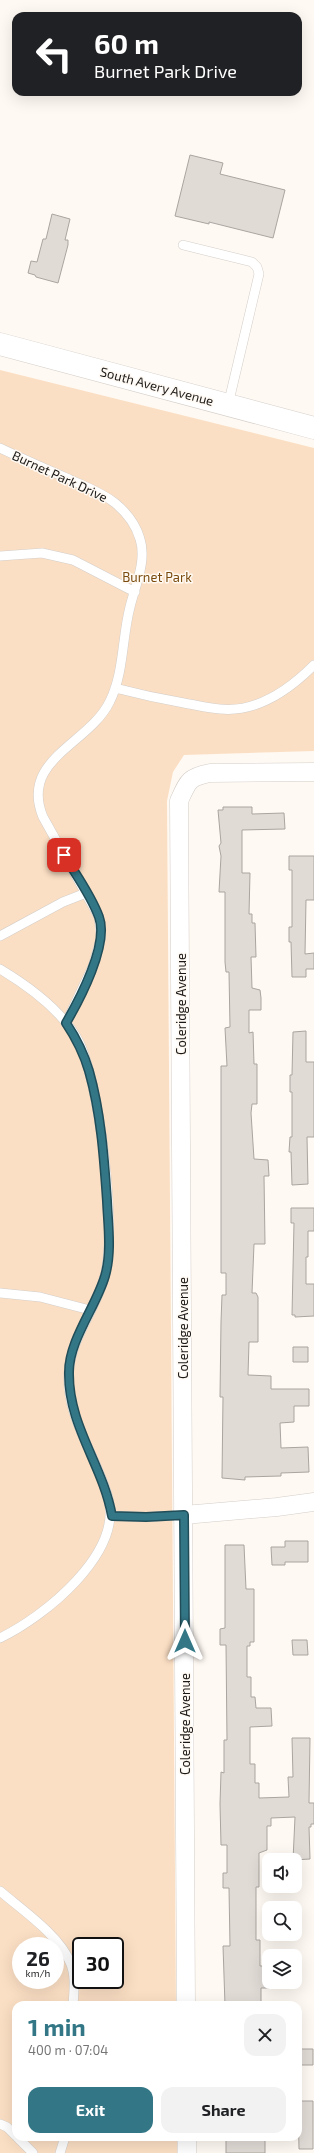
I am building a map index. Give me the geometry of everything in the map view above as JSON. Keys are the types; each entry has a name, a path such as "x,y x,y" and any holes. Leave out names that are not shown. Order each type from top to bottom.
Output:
{"street":[{"name":"South Avery Avenue","path":"0,344 314,428"},
{"name":"Coleridge Avenue","path":"186,2001 179,801 186,786 195,776 210,773 314,772"},
{"path":"184,1515 277,1507 314,1502"},
{"path":"187,2141 187,2153"}],"lane":[{"path":"183,245 252,262 257,267 259,274 228,405"},
{"name":"Burnet Park Drive","path":"0,448 98,492 115,503 133,522 141,539 142,552 135,592 130,607 115,688 110,702 91,726 62,752 46,769 37,789 38,806 43,817 100,917 101,938 93,966 66,1023"},
{"path":"0,556 42,553 73,560 135,592"},
{"path":"115,688 222,710 247,707 270,699 297,682 314,665"},
{"path":"0,936 63,902 86,892"},
{"path":"0,969 46,1002 66,1023 78,1042 90,1072 103,1146 109,1235 105,1276 71,1354 69,1371 70,1400 108,1497 112,1516 104,1542 81,1577 52,1604 13,1632 0,1638"},
{"path":"0,1292 40,1296 90,1310"},
{"path":"112,1516 146,1517 184,1515"},
{"path":"0,1891 31,1917 62,1947 71,1963 74,1984 73,2001"},
{"path":"0,2124 7,2127 12,2133"},
{"path":"20,2141 33,2153"},
{"path":"60,2153 63,2141"}],"green space":[{"name":"Burnet Park","path":"0,370 314,448 314,751 184,755 173,772 167,801 176,2001 12,2001 12,2141 177,2141 177,2153 0,2153"}],"building":[{"path":"190,155 223,163 220,174 285,190 273,238 209,222 209,224 175,216"},
{"path":"52,214 70,219 65,240 68,240 68,245 58,283 36,277 35,275 28,273 31,261 37,262 43,239 46,239"},
{"path":"223,807 252,807 252,814 284,813 285,829 242,830 242,873 250,873 249,914 252,914 252,923 255,923 256,957 251,957 252,988 260,990 261,998 261,1010 249,1010 249,1033 253,1032 254,1064 257,1064 257,1104 252,1104 251,1113 254,1159 268,1160 269,1176 264,1176 265,1244 254,1244 252,1293 256,1293 258,1297 258,1342 249,1342 248,1375 271,1376 271,1389 309,1389 309,1406 294,1406 294,1422 280,1423 281,1448 308,1447 309,1472 281,1473 281,1476 245,1477 245,1480 222,1478 223,1397 220,1397 221,1322 222,1295 226,1295 226,1273 221,1273 221,1066 227,1066 225,1028 230,1027 229,972 226,972 225,962 225,892 219,892 221,856 219,846 221,843 218,810 223,810"},
{"path":"289,856 314,856 314,900 306,900 305,954 314,953 314,969 306,969 306,977 292,977 289,927 292,927 292,870 289,870"},
{"path":"306,1031 306,1062 314,1062 314,1137 307,1137 308,1184 292,1185 291,1152 289,1152 290,1137 292,1137 292,1092 290,1092 290,1075 292,1075 293,1032"},
{"path":"291,1208 314,1208 314,1231 308,1231 306,1284 314,1284 314,1316 295,1317 295,1315 292,1315 294,1223 291,1223"},
{"path":"293,1347 308,1347 308,1362 293,1362"},
{"path":"285,1541 308,1541 308,1562 285,1562 285,1565 272,1565 271,1547 285,1547"},
{"path":"225,1545 244,1545 246,1589 254,1589 254,1642 250,1642 250,1646 247,1646 247,1677 251,1677 251,1697 255,1697 256,1708 271,1708 272,1726 250,1727 250,1764 255,1764 255,1783 259,1783 259,1798 289,1797 288,1777 293,1777 292,1738 310,1738 309,1803 314,1803 314,1824 311,1824 311,1827 309,1827 310,1859 302,1859 302,1853 293,1853 295,1817 271,1818 271,1826 267,1826 267,1850 259,1853 259,1887 256,1887 256,1940 260,1940 260,1966 262,1966 261,2001 225,2001 223,1946 230,1946 229,1888 223,1888 223,1873 227,1873 227,1845 221,1845 221,1772 224,1773 224,1740 227,1740 226,1645 220,1645 220,1629 225,1628"},
{"path":"292,1640 307,1640 308,1655 293,1655"},
{"path":"302,2049 313,2049 313,2065 302,2065"},
{"path":"302,2101 313,2101 313,2149 299,2149 299,2141 302,2141"},
{"path":"226,2141 265,2141 265,2153 226,2153"}],"route":[{"path":"64,855 100,917 101,938 93,966 66,1023 78,1042 90,1072 103,1146 109,1235 105,1276 71,1354 69,1371 70,1400 74,1414 108,1497 112,1516 146,1517 184,1515 185,1641"}]}
